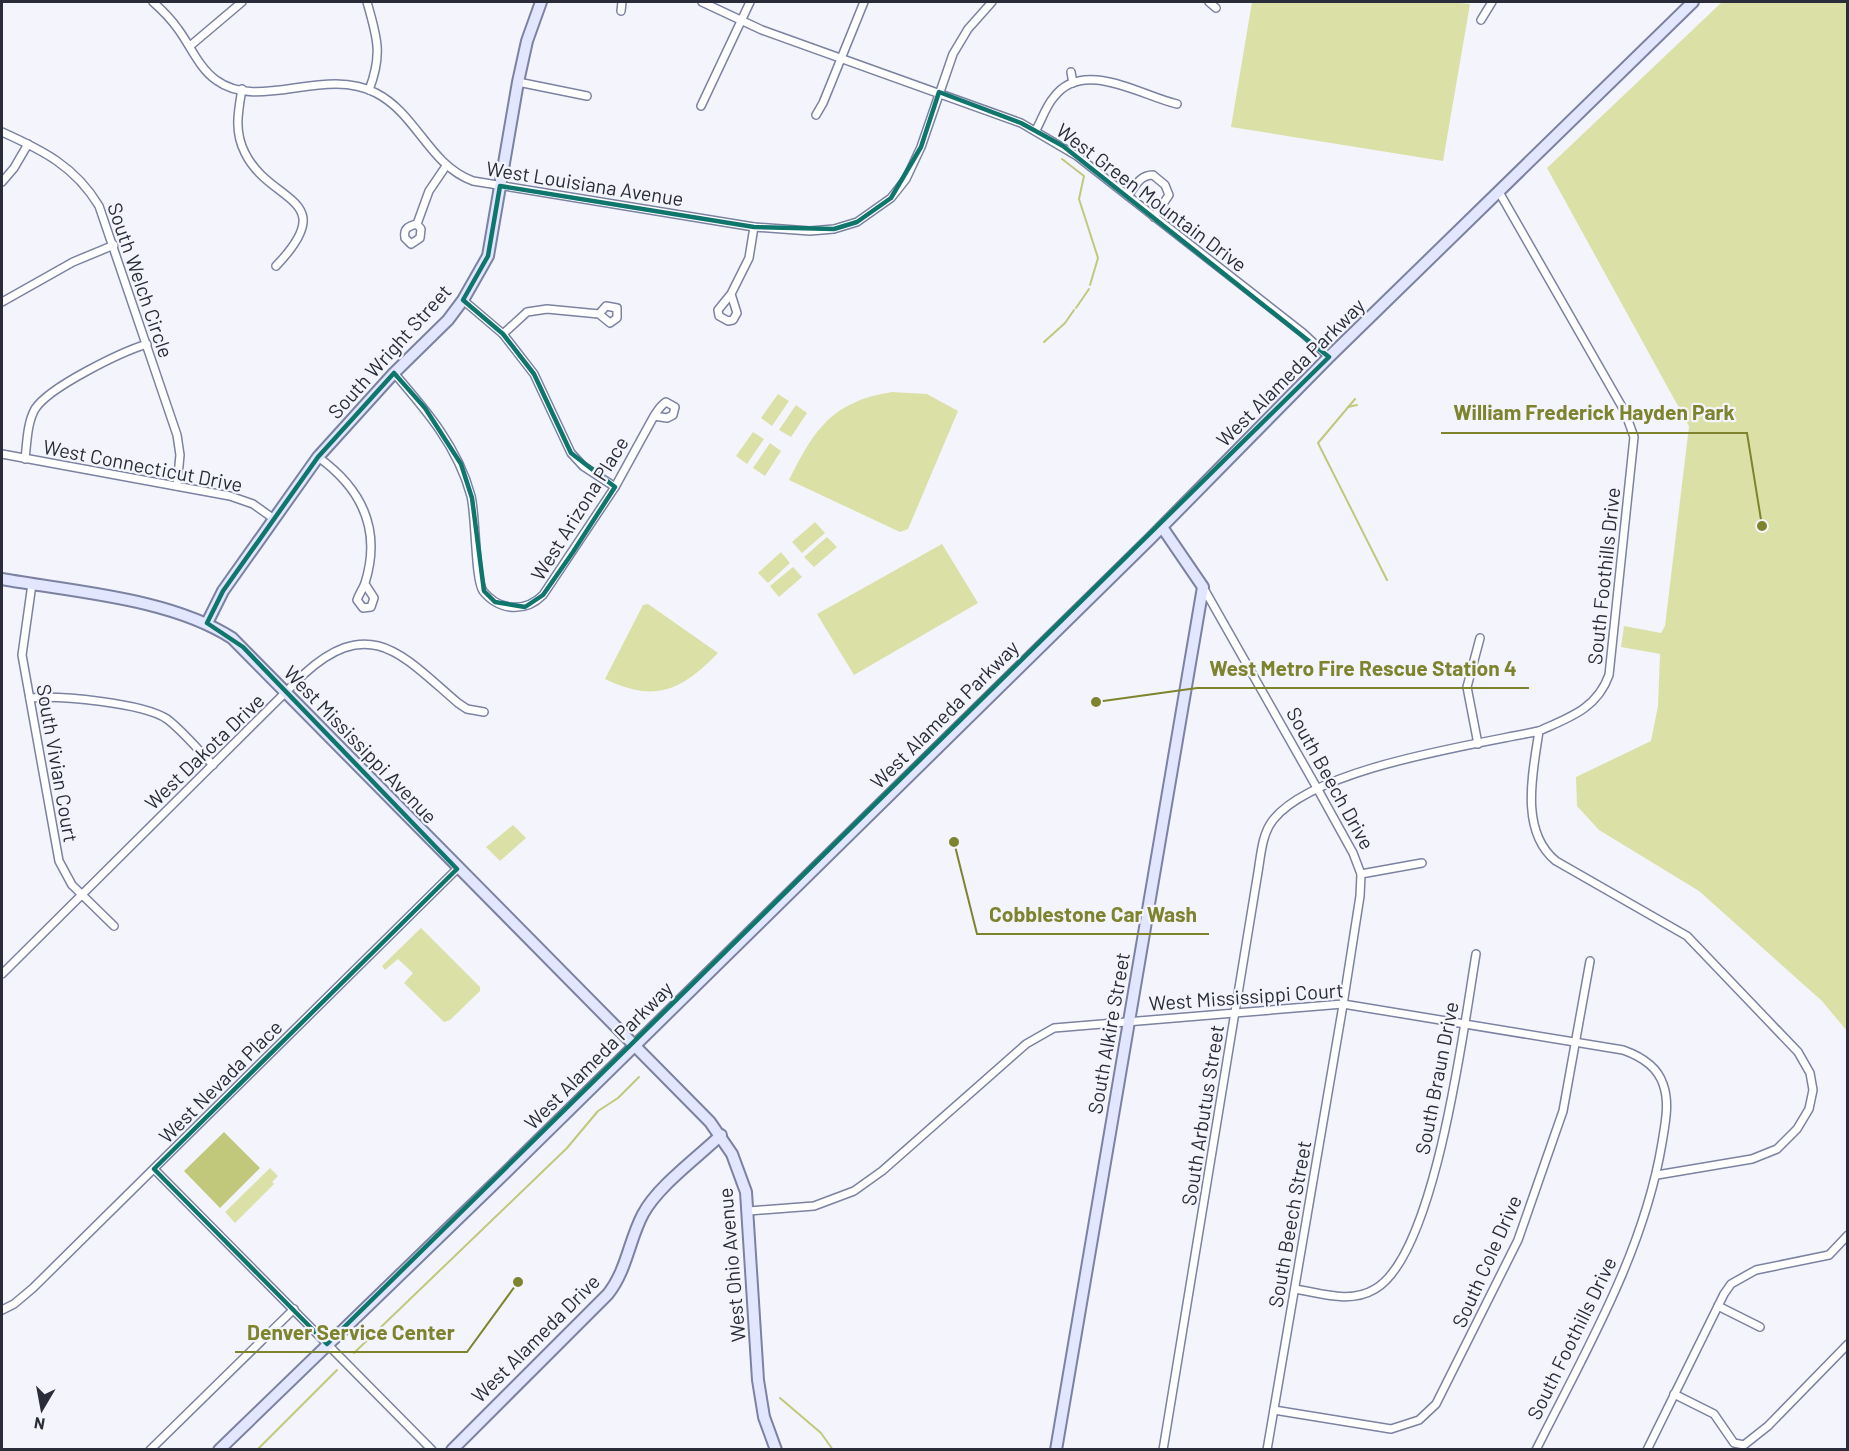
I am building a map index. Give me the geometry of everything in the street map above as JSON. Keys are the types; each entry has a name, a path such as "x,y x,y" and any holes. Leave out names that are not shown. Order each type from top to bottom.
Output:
{"street":[{"name":"West Louisiana Avenue","path":"153,2 213,78 222,84 271,92 326,83 369,90 388,100 404,114 447,166 467,179 754,227 810,231 834,229 857,222 876,211 891,198 906,178 921,147 957,46 992,2"},
{"path":"190,46 242,2"},
{"path":"367,2 379,52 369,90"},
{"name":"South Wright Street","path":"207,623 224,591 318,457 394,373 448,320 463,300 488,256 518,82 527,41 541,2"},
{"path":"621,11 622,2"},
{"name":"West Green Mountain Drive","path":"702,2 741,21 939,92 1036,130 1077,156 1303,333 1329,357"},
{"path":"701,106 750,2"},
{"path":"816,115 824,103 864,2"},
{"path":"1209,2 1216,8"},
{"path":"1481,20 1492,2"},
{"name":"West Alameda Parkway","path":"219,1449 497,1181 1162,527 1329,357 1693,2"},
{"path":"1071,72 1074,83"},
{"path":"1036,130 1053,97 1064,86 1074,83 1093,81 1118,84 1177,104"},
{"path":"518,82 586,96"},
{"path":"242,89 237,123 244,153 259,172 293,200 303,219 303,228 297,242 276,266"},
{"name":"South Welch Circle","path":"2,132 58,159 83,182 99,206 179,442 177,486"},
{"path":"2,182 14,168 28,144"},
{"path":"417,224 432,186 447,166"},
{"path":"1128,196 1144,176 1153,175 1168,190 1169,195 1154,217"},
{"name":"South Foothills Drive","path":"1499,192 1624,412 1634,437 1609,675 1603,689 1588,707 1539,731"},
{"path":"730,294 749,258 754,227"},
{"path":"2,302 74,262 114,245"},
{"path":"463,300 503,334 534,374 571,453 583,466 615,487"},
{"path":"503,334 528,312 547,309 599,314"},
{"path":"25,459 30,422 42,401 107,361 147,344"},
{"name":"West Arizona Place","path":"394,373 425,408 461,464 472,498 479,583 495,602 517,609 536,602 615,487 654,416"},
{"name":"West Connecticut Drive","path":"2,454 246,500 274,519"},
{"path":"318,457 352,487 363,508 370,542 365,584"},
{"name":"South Beech Drive","path":"1162,527 1203,587 1357,861 1361,874 1360,896 1343,1004"},
{"name":"West Mississippi Avenue","path":"2,579 159,607 207,623 243,647 457,869 633,1045"},
{"name":"South Vivian Court","path":"32,584 22,647 59,861 67,878 114,926"},
{"name":"South Alkire Street","path":"1056,1449 1203,587"},
{"path":"1478,744 1467,682 1480,638"},
{"name":"West Dakota Drive","path":"2,974 327,655 347,647 370,645 392,649 458,703 467,709 484,712"},
{"path":"30,698 71,697 158,714 176,727 213,765"},
{"path":"1539,731 1534,769 1533,822 1536,835 1545,850 1568,869 1687,936 1793,1046 1804,1060 1810,1073 1813,1090 1809,1109 1797,1129 1778,1149 1752,1159 1657,1175"},
{"name":"South Arbutus Street","path":"1163,1449 1266,832 1279,814 1317,788 1350,775 1539,731"},
{"path":"1361,874 1422,863"},
{"name":"West Nevada Place","path":"2,1310 22,1299 457,869"},
{"name":"South Braun Drive","path":"1295,1289 1344,1297 1357,1296 1376,1288 1395,1269 1412,1235 1438,1162 1476,954"},
{"name":"South Cole Drive","path":"1274,1410 1391,1429 1411,1424 1432,1410 1518,1240 1567,1099 1590,961"},
{"name":"West Mississippi Court","path":"749,1211 814,1206 845,1196 882,1171 1039,1034 1063,1026 1343,1004 1576,1042 1634,1054 1648,1063 1662,1081 1667,1108 1657,1175"},
{"name":"South Beech Street","path":"1268,1449 1343,1004"},
{"name":"West Ohio Avenue","path":"633,1045 721,1135 741,1173 749,1211 758,1380 764,1417 776,1449"},
{"name":"West Alameda Drive","path":"452,1449 608,1294 620,1276 637,1227 648,1205 721,1135"},
{"path":"154,1169 432,1449"},
{"name":"South Foothills Drive","path":"1536,1449 1616,1292 1657,1175"},
{"path":"1647,1449 1727,1289 1743,1276 1764,1267 1829,1255 1848,1235"},
{"path":"1718,1306 1760,1327"},
{"path":"150,1449 294,1309"},
{"path":"1674,1394 1714,1414 1737,1445 1748,1444 1848,1344"}],"highlighted area":[{"path":"939,92 1021,123 1063,146 1329,357 327,1344 154,1169 457,869 243,647 207,623 223,591 318,457 394,373 425,408 461,464 472,498 484,591 495,602 525,607 543,595 573,552 615,487 571,453 534,374 503,334 463,300 488,256 500,186 754,227 834,229 857,222 891,198 921,147"}],"shaded area":[{"path":"1252,2 1450,2 1470,4 1443,161 1231,127"},
{"path":"1722,2 1847,2 1847,1031 1822,1001 1699,891 1599,830 1577,806 1576,777 1651,741 1658,706 1660,654 1621,647 1624,626 1661,633 1665,626 1689,426 1547,168"},
{"path":"892,392 927,394 958,411 908,529 900,532 789,480 807,446 828,420 855,402"},
{"path":"778,394 789,401 772,426 761,418"},
{"path":"796,405 807,413 791,437 779,430"},
{"path":"753,432 764,439 747,464 736,456"},
{"path":"770,443 781,451 765,476 753,468"},
{"path":"815,522 825,533 802,553 792,542"},
{"path":"827,537 837,547 814,567 804,557"},
{"path":"942,544 978,603 854,675 817,614"},
{"path":"781,552 790,563 768,583 758,573"},
{"path":"793,567 802,577 779,597 770,586"},
{"path":"648,604 718,653 705,666 679,684 653,691 623,686 605,679 643,605"},
{"path":"513,825 526,838 500,861 486,847"},
{"path":"421,928 480,987 480,991 450,1020 444,1022 404,983 413,973 398,959 385,970 382,966"},
{"path":"224,1132 260,1168 220,1208 184,1171"},
{"path":"270,1168 278,1176 272,1182 274,1184 235,1223 225,1212"}],"waterway":[{"path":"1062,159 1084,176 1079,199 1098,258 1090,285"},
{"path":"1076,308 1089,289"},
{"path":"1044,342 1065,323 1074,310"},
{"path":"1355,399 1318,443 1387,580"},
{"path":"1348,407 1357,405"},
{"path":"354,1353 567,1148 598,1111 618,1098 639,1077"},
{"path":"257,1450 337,1370"},
{"path":"780,1398 821,1433 833,1450"}],"place":[{"name":"William Frederick Hayden Park","path":"1762,526"},
{"name":"West Metro Fire Rescue Station 4","path":"1096,702"},
{"name":"Cobblestone Car Wash","path":"954,842"},
{"name":"Denver Service Center","path":"518,1282"}]}
